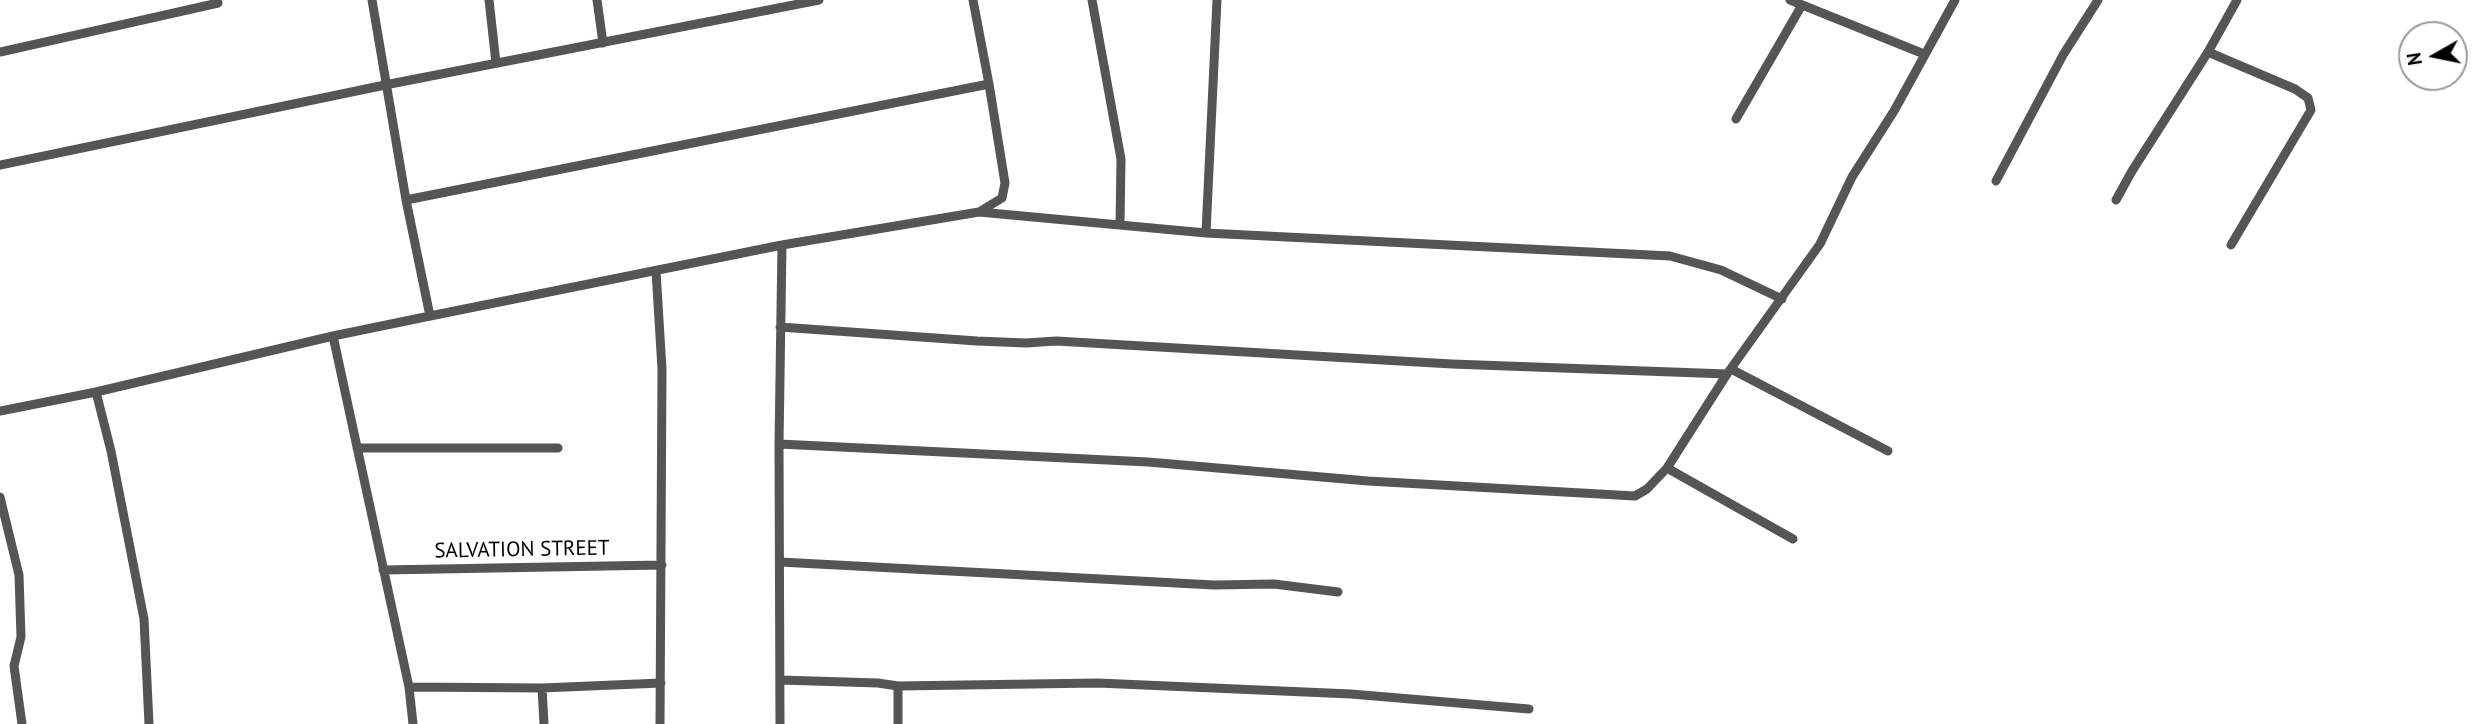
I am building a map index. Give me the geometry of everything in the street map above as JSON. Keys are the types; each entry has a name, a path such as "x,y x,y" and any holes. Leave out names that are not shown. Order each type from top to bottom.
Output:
{"street":[{"path":"372,0 406,200 430,316"},
{"path":"489,0 496,63"},
{"path":"597,0 603,43"},
{"path":"0,165 385,85 817,0"},
{"path":"974,0 1005,183 1002,198 979,212"},
{"path":"1092,0 1121,159 1120,224"},
{"path":"1206,233 1217,0"},
{"path":"1790,0 1924,54"},
{"path":"779,444 1148,462 1368,481 1635,496 1647,489 1667,468 1729,371 1820,244 1852,177 1894,111 1955,0"},
{"path":"1996,181 2063,55 2098,0"},
{"path":"2116,200 2208,52 2236,0"},
{"path":"0,52 218,2"},
{"path":"1735,119 1802,5"},
{"path":"2208,52 2295,89 2308,98 2311,110 2231,245"},
{"path":"406,200 989,84"},
{"path":"0,411 96,392 430,316 782,245 979,212 1206,233 1670,256 1721,270 1782,299"},
{"path":"780,724 779,444 782,245"},
{"path":"656,271 662,369 660,724"},
{"path":"780,327 943,340 1026,343 1056,341 1452,364 1729,371 1888,452"},
{"path":"333,336 409,687 413,724"},
{"path":"96,392 111,451 144,619 149,724"},
{"path":"357,448 558,448"},
{"path":"1667,468 1793,539"},
{"path":"0,496 19,575 21,637 14,666 22,724"},
{"path":"780,562 1159,582 1274,584 1338,592"},
{"name":"SALVATION STREET","path":"383,570 662,565"},
{"path":"780,680 878,682 898,686 1098,683 1351,694 1529,709"},
{"path":"409,687 542,688 661,683"},
{"path":"898,686 898,724"},
{"path":"542,688 544,724"}]}
